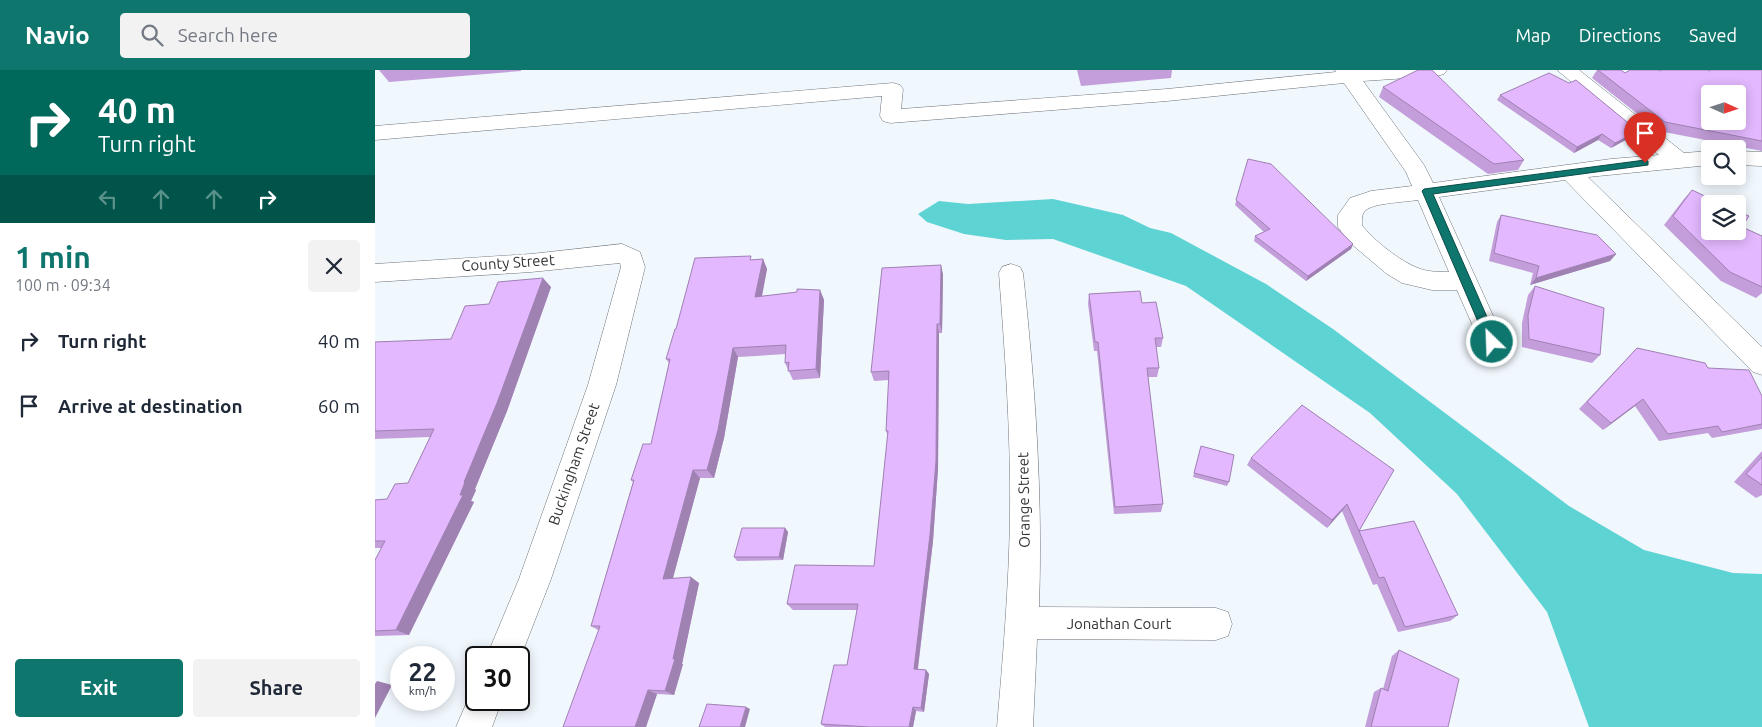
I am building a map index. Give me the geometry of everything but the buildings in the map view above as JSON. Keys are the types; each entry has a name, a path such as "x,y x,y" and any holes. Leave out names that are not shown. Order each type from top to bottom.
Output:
{"street":[{"path":"375,133 893,89 890,116 1157,96 1347,73 1437,70"},
{"path":"1567,70 1679,160"},
{"path":"1347,73 1416,170 1427,191 1492,342"},
{"path":"1746,158 1762,159"},
{"path":"1465,281 1432,281 1411,276 1396,268 1357,236 1350,227 1350,215 1357,204 1371,199 1570,172 1701,159"},
{"path":"1570,172 1762,364"},
{"name":"County Street","path":"375,273 531,263 623,253 631,258 633,267"},
{"name":"Buckingham Street","path":"508,646 535,579 601,385 633,267"},
{"name":"Orange Street","path":"1011,273 1021,368 1025,505 1023,623 1015,727"},
{"name":"Jonathan Court","path":"1023,623 1216,624"},
{"path":"474,727 481,711"}],"water":[{"path":"1053,199 1123,215 1150,228 1171,233 1266,284 1333,329 1569,506 1644,550 1733,573 1762,574 1762,727 1589,727 1547,612 1457,494 1370,413 1186,286 1053,239 1006,240 964,234 927,222 918,214 939,201 968,204"}],"route":[{"path":"1492,342 1427,191 1645,163"}]}
